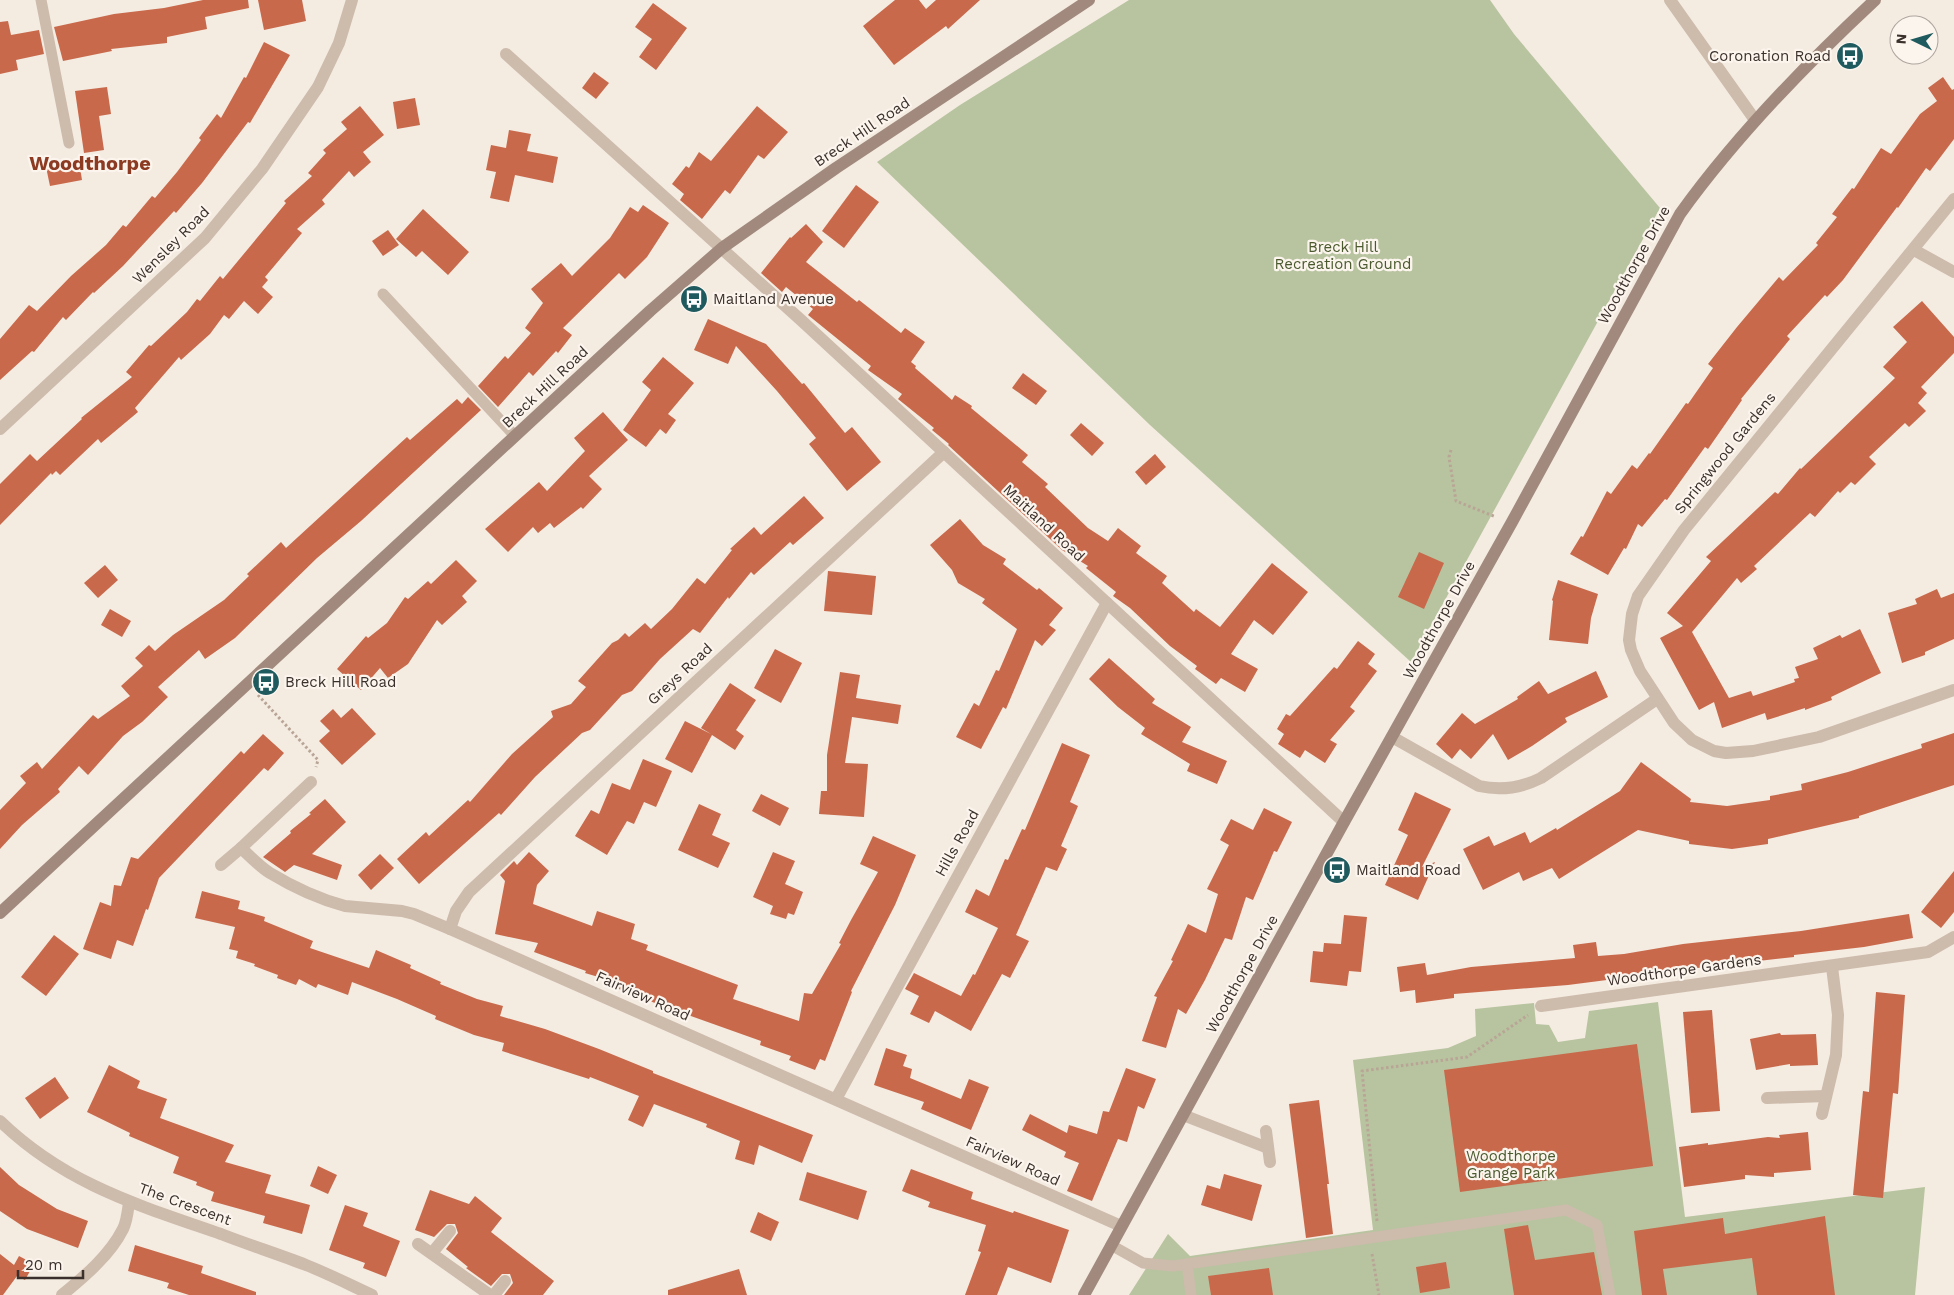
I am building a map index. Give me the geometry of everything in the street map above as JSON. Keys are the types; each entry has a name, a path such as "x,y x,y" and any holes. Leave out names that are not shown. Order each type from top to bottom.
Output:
{"street":[{"name":"Wensley Road","path":"0,429 205,238 262,169 318,87 339,43 352,0"},
{"name":"Breck Hill Road","path":"0,912 650,311 722,248 852,157 1089,0"},
{"path":"1670,0 1755,120"},
{"name":"Woodthorpe Drive","path":"1084,1295 1344,822 1512,522 1680,214 1755,120 1832,40 1875,0"},
{"path":"506,54 722,248"},
{"name":"Springwood Gardens","path":"1954,199 1684,530 1643,586 1632,614 1629,640 1631,650 1640,670 1674,723 1692,740 1714,751 1753,751 1819,737 1954,690"},
{"name":"Maitland Road","path":"722,248 1344,822"},
{"path":"1914,250 1954,272"},
{"name":"Greys Road","path":"450,929 456,911 469,892 944,452"},
{"name":"Hills Road","path":"836,1099 1107,603"},
{"path":"1392,737 1479,786 1510,788 1531,783 1541,778 1657,699"},
{"path":"221,865 311,782"},
{"name":"Fairview Road","path":"241,848 269,872 301,890 335,904 414,914 1121,1226"},
{"name":"Woodthorpe Gardens","path":"1541,1006 1928,952 1954,937"},
{"path":"1822,1114 1836,1055 1838,1015 1832,966"},
{"path":"1768,1098 1826,1096"},
{"path":"1183,1116 1268,1148"},
{"name":"The Crescent","path":"0,1121 20,1141 60,1169 129,1202 307,1265 372,1295"},
{"path":"1266,1131 1270,1162"},
{"path":"62,1295 88,1272 113,1244 124,1227 129,1202"},
{"path":"432,1253 450,1231"},
{"path":"418,1244 490,1295"},
{"path":"494,1295 505,1281"}],"lane":[{"path":"41,0 69,143"},
{"path":"383,294 515,436"},
{"path":"1111,1245 1143,1263 1173,1266 1566,1210 1597,1225 1610,1295"},
{"path":"1187,1264 1191,1295"}],"path":[{"path":"1451,450 1449,457 1456,500 1512,522"},
{"path":"247,684 318,760 311,782"},
{"path":"1379,1295 1362,1071 1467,1057 1541,1006"}],"green space":[{"name":"Breck Hill Recreation Ground","path":"1129,0 1490,0 1514,34 1660,208 1411,662 1150,425 877,162 960,105"},
{"name":"Woodthorpe Grange Park","path":"1658,1002 1685,1217 1925,1187 1915,1295 1129,1295 1168,1234 1190,1256 1373,1230 1353,1060 1448,1048 1476,1036 1475,1009 1534,1003 1536,1024 1549,1025 1558,1042 1585,1038 1589,1011"}],"building":[{"path":"203,0 248,0 249,8 205,17 207,29 167,37 167,43 111,49 112,51 63,61 54,27 114,14 164,8"},
{"path":"258,0 302,0 306,21 264,30"},
{"path":"895,0 919,0 926,9 936,0 980,0 948,29 946,26 894,65 863,26"},
{"path":"653,3 687,28 656,70 639,57 652,39 635,27"},
{"path":"8,21 11,35 39,30 44,54 16,60 18,70 0,74 0,22"},
{"path":"264,42 290,55 250,123 248,122 202,183 176,213 174,211 123,266 93,292 66,320 63,317 34,352 32,351 0,380 0,339 29,305 37,311 71,276 106,245 123,225 126,227 152,196 155,198 201,140 199,138 217,114 221,118 244,77 246,78"},
{"path":"594,72 609,83 596,99 582,88"},
{"path":"1943,77 1952,90 1954,89 1954,139 1930,171 1926,168 1843,280 1827,297 1825,295 1787,336 1790,339 1741,399 1708,449 1705,447 1667,500 1665,499 1642,527 1638,524 1626,549 1624,548 1608,575 1570,554 1581,536 1583,537 1607,491 1611,494 1632,465 1637,469 1650,454 1713,368 1708,364 1737,327 1779,277 1783,281 1818,245 1816,243 1837,217 1832,214 1852,188 1854,189 1881,148 1891,154 1920,114 1937,101 1928,88"},
{"path":"107,87 111,114 99,116 104,150 84,153 75,91"},
{"path":"415,98 420,125 397,129 393,102"},
{"path":"360,106 384,135 363,152 371,162 354,177 349,171 322,200 325,204 297,229 302,233 265,277 268,280 262,287 273,297 258,314 244,301 229,319 224,315 210,334 181,360 179,357 135,408 138,412 101,443 98,439 60,475 56,471 52,475 51,473 0,525 0,484 30,454 37,461 81,418 132,377 126,372 149,345 151,346 187,312 197,299 200,301 220,276 223,279 286,203 284,201 312,176 308,173 326,153 323,150 347,129 341,122"},
{"path":"757,106 788,132 764,159 758,155 730,194 725,190 702,219 680,200 684,194 672,184 686,166 689,168 699,152 711,161"},
{"path":"509,130 531,134 527,151 558,157 553,183 515,175 509,202 490,198 496,172 486,170 491,145 506,148"},
{"path":"79,161 82,180 50,186 46,167"},
{"path":"856,185 879,202 844,248 822,231"},
{"path":"643,205 669,223 647,257 625,279 619,273 563,328 572,335 558,353 556,351 533,376 529,372 498,407 478,386 505,356 508,359 531,333 525,328 543,303 531,289 561,263 572,276 610,238 630,207 638,212"},
{"path":"423,209 469,252 448,275 422,251 416,257 396,239"},
{"path":"806,224 823,242 806,262 857,302 859,300 901,333 905,328 925,342 911,362 916,366 915,368 952,400 955,395 972,406 971,408 1028,455 1022,462 1048,484 1045,487 1088,528 1108,541 1118,528 1141,546 1136,553 1167,576 1162,583 1194,612 1196,609 1220,627 1272,563 1308,592 1273,635 1254,620 1231,654 1258,669 1245,692 1221,678 1216,684 1195,669 1197,666 1170,646 1130,608 1113,596 1116,592 1086,568 1088,566 1062,550 932,430 934,428 898,399 902,394 868,370 871,366 808,315 813,309 786,287 782,292 761,273 790,237"},
{"path":"388,230 399,245 383,256 372,241"},
{"path":"1922,301 1954,337 1954,353 1921,387 1927,393 1918,403 1926,411 1909,427 1905,423 1869,457 1876,464 1855,485 1851,482 1840,493 1838,491 1815,517 1810,513 1754,566 1757,569 1741,583 1737,578 1692,632 1729,698 1751,691 1753,696 1795,682 1794,679 1799,678 1795,667 1818,659 1813,648 1840,635 1842,638 1860,629 1881,673 1831,697 1832,700 1805,710 1805,708 1767,720 1765,713 1722,728 1714,702 1699,710 1660,638 1683,626 1667,613 1711,561 1706,557 1775,492 1778,494 1800,468 1895,378 1883,367 1907,342 1893,327"},
{"path":"708,319 766,344 802,384 804,383 845,433 852,427 881,462 847,491 809,444 816,438 736,346 728,364 694,350"},
{"path":"663,357 694,383 668,414 676,420 666,434 660,429 646,447 623,430 651,390 642,382"},
{"path":"1023,373 1047,391 1036,405 1012,388"},
{"path":"468,397 481,410 361,521 317,558 235,638 205,659 199,650 158,687 168,697 142,722 123,736 88,775 79,766 58,789 60,792 22,825 0,849 0,810 26,783 20,776 37,762 42,769 93,715 98,719 130,696 121,686 143,666 135,658 149,645 155,651 173,635 224,600 249,576 247,574 281,542 286,548 407,437 410,440 457,399 462,404"},
{"path":"603,412 628,440 589,476 602,489 583,509 581,507 554,528 550,523 538,533 533,527 508,552 485,529 539,482 547,491 585,451 574,438"},
{"path":"1081,423 1104,443 1092,456 1070,435"},
{"path":"1155,454 1166,467 1146,485 1135,472"},
{"path":"804,496 824,518 793,545 790,542 754,575 751,572 729,599 728,597 700,633 693,629 660,659 632,691 622,695 590,730 582,733 535,777 501,815 499,813 419,884 397,859 426,832 429,836 468,800 470,802 512,754 553,717 551,711 571,704 586,687 578,681 612,643 625,633 629,637 645,623 651,629 672,609 697,578 705,584 732,550 730,549 754,527 761,535"},
{"path":"960,519 983,545 1006,559 1003,564 1037,590 1039,588 1063,608 1049,625 1056,630 1042,646 1035,640 1006,709 1003,707 981,749 956,737 974,703 979,706 996,670 999,671 1017,629 982,603 985,599 958,583 952,570 930,545"},
{"path":"1419,552 1444,563 1424,609 1398,597"},
{"path":"456,560 477,581 462,596 467,602 442,625 437,620 408,664 388,678 380,668 361,690 337,669 366,636 368,638 387,623 405,597 408,599 428,581 431,584"},
{"path":"105,565 118,580 98,598 84,583"},
{"path":"828,571 876,576 872,615 824,611"},
{"path":"1558,580 1598,594 1591,618 1588,644 1549,640 1552,600"},
{"path":"1937,589 1941,598 1954,593 1954,639 1925,652 1925,655 1902,663 1888,613 1917,604 1915,599"},
{"path":"110,609 131,621 122,637 101,625"},
{"path":"1358,641 1375,654 1368,664 1377,671 1350,707 1355,711 1330,740 1337,744 1325,763 1305,750 1300,758 1278,744 1284,734 1277,729 1286,714 1290,716 1334,667 1337,669"},
{"path":"775,649 802,663 781,703 754,688"},
{"path":"1109,658 1155,699 1152,703 1191,727 1182,742 1227,761 1217,784 1187,771 1190,764 1141,734 1145,728 1118,707 1089,679"},
{"path":"1596,671 1608,697 1565,718 1567,722 1508,760 1493,734 1471,759 1460,749 1452,759 1436,744 1462,713 1475,724 1518,699 1517,697 1539,681 1548,694"},
{"path":"840,672 860,675 856,698 901,705 898,724 852,717 845,763 868,764 864,817 819,814 821,791 827,791 827,755"},
{"path":"730,683 756,700 736,730 744,736 735,750 712,735 692,773 665,759 685,721 711,734 701,728"},
{"path":"352,708 376,734 342,765 319,741 330,731 320,721 333,709 341,718"},
{"path":"1954,733 1954,785 1859,816 1859,818 1768,839 1768,844 1732,849 1689,844 1689,841 1638,830 1559,879 1552,868 1523,881 1519,872 1483,890 1463,849 1489,836 1494,846 1525,832 1530,843 1556,828 1557,830 1620,791 1641,762 1691,799 1690,802 1727,806 1770,800 1770,796 1802,790 1801,784 1848,772 1922,748 1921,744"},
{"path":"263,734 284,753 268,771 264,768 159,878 133,946 117,940 111,959 83,949 100,902 111,906 114,885 121,886 131,857 138,859 241,751 244,754"},
{"path":"1062,743 1090,755 1070,802 1078,806 1061,846 1067,849 1057,871 1046,867 1016,935 1029,941 1010,978 1002,974 971,1031 935,1011 929,1023 910,1014 919,996 905,989 914,973 961,996 973,974 975,975 998,928 965,912 976,889 989,896 1005,859 1008,860 1022,829 1025,830"},
{"path":"643,759 672,771 656,807 644,802 634,824 627,821 607,855 575,836 591,810 599,814 612,783 630,790"},
{"path":"1415,792 1451,809 1422,867 1435,862 1418,900 1385,885 1408,835 1398,830"},
{"path":"761,794 789,808 780,826 752,811"},
{"path":"325,799 346,822 312,854 342,865 337,880 294,865 285,872 263,857 291,833 290,831 311,814 309,813"},
{"path":"699,804 721,814 712,835 730,843 718,868 678,850"},
{"path":"1264,808 1292,822 1277,852 1274,851 1253,900 1246,897 1232,940 1225,938 1186,1014 1178,1009 1166,1048 1142,1041 1157,997 1154,996 1173,961 1171,960 1188,924 1206,933 1218,894 1207,889 1229,845 1220,840 1231,819 1253,830"},
{"path":"873,836 916,855 895,905 851,991 825,1061 820,1059 815,1070 789,1060 791,1056 760,1045 761,1041 674,1011 651,1000 613,987 615,982 585,973 586,971 534,952 538,943 495,934 505,881 500,875 514,861 517,865 529,852 549,871 537,885 533,904 592,926 597,911 635,924 631,939 648,945 646,950 738,985 733,999 799,1021 804,993 812,994 841,944 839,943 878,872 860,864"},
{"path":"773,852 795,861 785,884 803,892 794,915 788,913 786,919 770,914 773,906 753,897"},
{"path":"380,854 394,868 371,890 358,875"},
{"path":"1954,871 1954,912 1941,928 1921,912"},
{"path":"202,891 240,901 238,909 265,917 264,921 313,941 310,948 369,968 376,950 411,965 410,968 441,982 440,984 477,999 503,1006 500,1016 545,1029 599,1049 653,1071 653,1073 813,1135 802,1163 759,1145 754,1165 735,1159 740,1141 706,1127 707,1124 654,1104 643,1127 628,1120 639,1096 590,1077 589,1079 502,1051 504,1043 474,1035 435,1019 436,1016 397,999 352,982 348,995 318,984 316,988 299,979 296,985 277,978 278,975 254,966 255,964 236,958 238,951 229,949 235,927 195,918"},
{"path":"1909,914 1913,938 1864,947 1680,970 1638,978 1638,976 1568,985 1454,994 1454,998 1416,1003 1415,990 1400,992 1397,967 1425,963 1427,975 1471,967 1575,958 1573,945 1596,942 1598,956 1624,954 1683,944 1801,931"},
{"path":"1344,915 1367,917 1361,972 1349,971 1347,986 1310,982 1313,951 1323,952 1324,943 1341,944"},
{"path":"54,935 79,954 46,996 21,977"},
{"path":"1876,992 1905,995 1898,1094 1893,1093 1883,1198 1853,1195 1863,1091 1869,1092"},
{"path":"1712,1010 1720,1111 1691,1113 1683,1012"},
{"path":"1780,1033 1781,1035 1816,1034 1818,1065 1790,1066 1790,1064 1756,1070 1750,1039"},
{"path":"1637,1044 1653,1166 1460,1192 1444,1070"},
{"path":"886,1048 907,1055 903,1066 912,1069 910,1078 961,1099 969,1079 989,1087 971,1130 921,1109 924,1102 874,1085"},
{"path":"109,1065 140,1081 137,1088 167,1099 160,1118 234,1145 225,1162 271,1175 265,1193 310,1205 302,1234 263,1223 265,1216 211,1201 214,1192 196,1185 197,1182 173,1173 179,1157 129,1136 130,1133 87,1112"},
{"path":"1126,1068 1156,1079 1144,1109 1138,1106 1127,1142 1118,1139 1092,1201 1067,1191 1079,1163 1064,1157 1066,1152 1022,1130 1030,1114 1067,1133 1069,1125 1097,1134 1103,1111 1109,1112"},
{"path":"55,1077 69,1098 40,1119 25,1098"},
{"path":"1319,1100 1333,1234 1306,1238 1289,1104"},
{"path":"1808,1132 1811,1170 1774,1173 1774,1177 1745,1175 1745,1179 1684,1187 1679,1147 1768,1137 1780,1138 1779,1135"},
{"path":"318,1166 337,1175 328,1194 310,1186"},
{"path":"0,1167 19,1185 57,1209 88,1221 78,1248 27,1229 0,1211"},
{"path":"911,1169 973,1192 971,1199 1013,1213 1014,1211 1069,1230 1051,1283 1008,1267 997,1295 965,1295 981,1252 978,1251 986,1225 928,1207 930,1202 902,1191"},
{"path":"807,1172 867,1191 858,1220 799,1200"},
{"path":"1224,1174 1262,1185 1252,1221 1201,1205 1207,1185 1220,1189"},
{"path":"430,1190 469,1204 475,1196 502,1218 491,1232 554,1281 543,1295 504,1295 513,1283 510,1274 502,1274 491,1286 466,1268 468,1267 446,1249 458,1233 455,1224 447,1224 434,1237 415,1230"},
{"path":"345,1205 368,1213 363,1226 400,1241 386,1277 363,1268 365,1263 329,1250"},
{"path":"758,1212 779,1222 771,1241 750,1232"},
{"path":"1825,1216 1835,1295 1757,1295 1752,1258 1663,1269 1667,1295 1642,1295 1634,1231 1723,1218 1725,1234"},
{"path":"1528,1225 1535,1260 1594,1252 1602,1295 1514,1295 1504,1229"},
{"path":"135,1245 203,1266 201,1273 256,1292 256,1295 189,1295 167,1288 169,1283 128,1271"},
{"path":"0,1254 14,1265 19,1256 34,1264 25,1280 17,1276 3,1295 0,1295"},
{"path":"1446,1262 1450,1288 1420,1293 1416,1267"},
{"path":"1269,1268 1273,1295 1211,1295 1208,1276"},
{"path":"739,1269 747,1295 668,1295 668,1290"}],"place":[{"name":"Coronation Road","path":"1850,56"},
{"name":"Maitland Avenue","path":"694,299"},
{"name":"Breck Hill Road","path":"266,682"},
{"name":"Maitland Road","path":"1337,870"}],"district":[{"name":"Woodthorpe","path":"90,163"}]}
